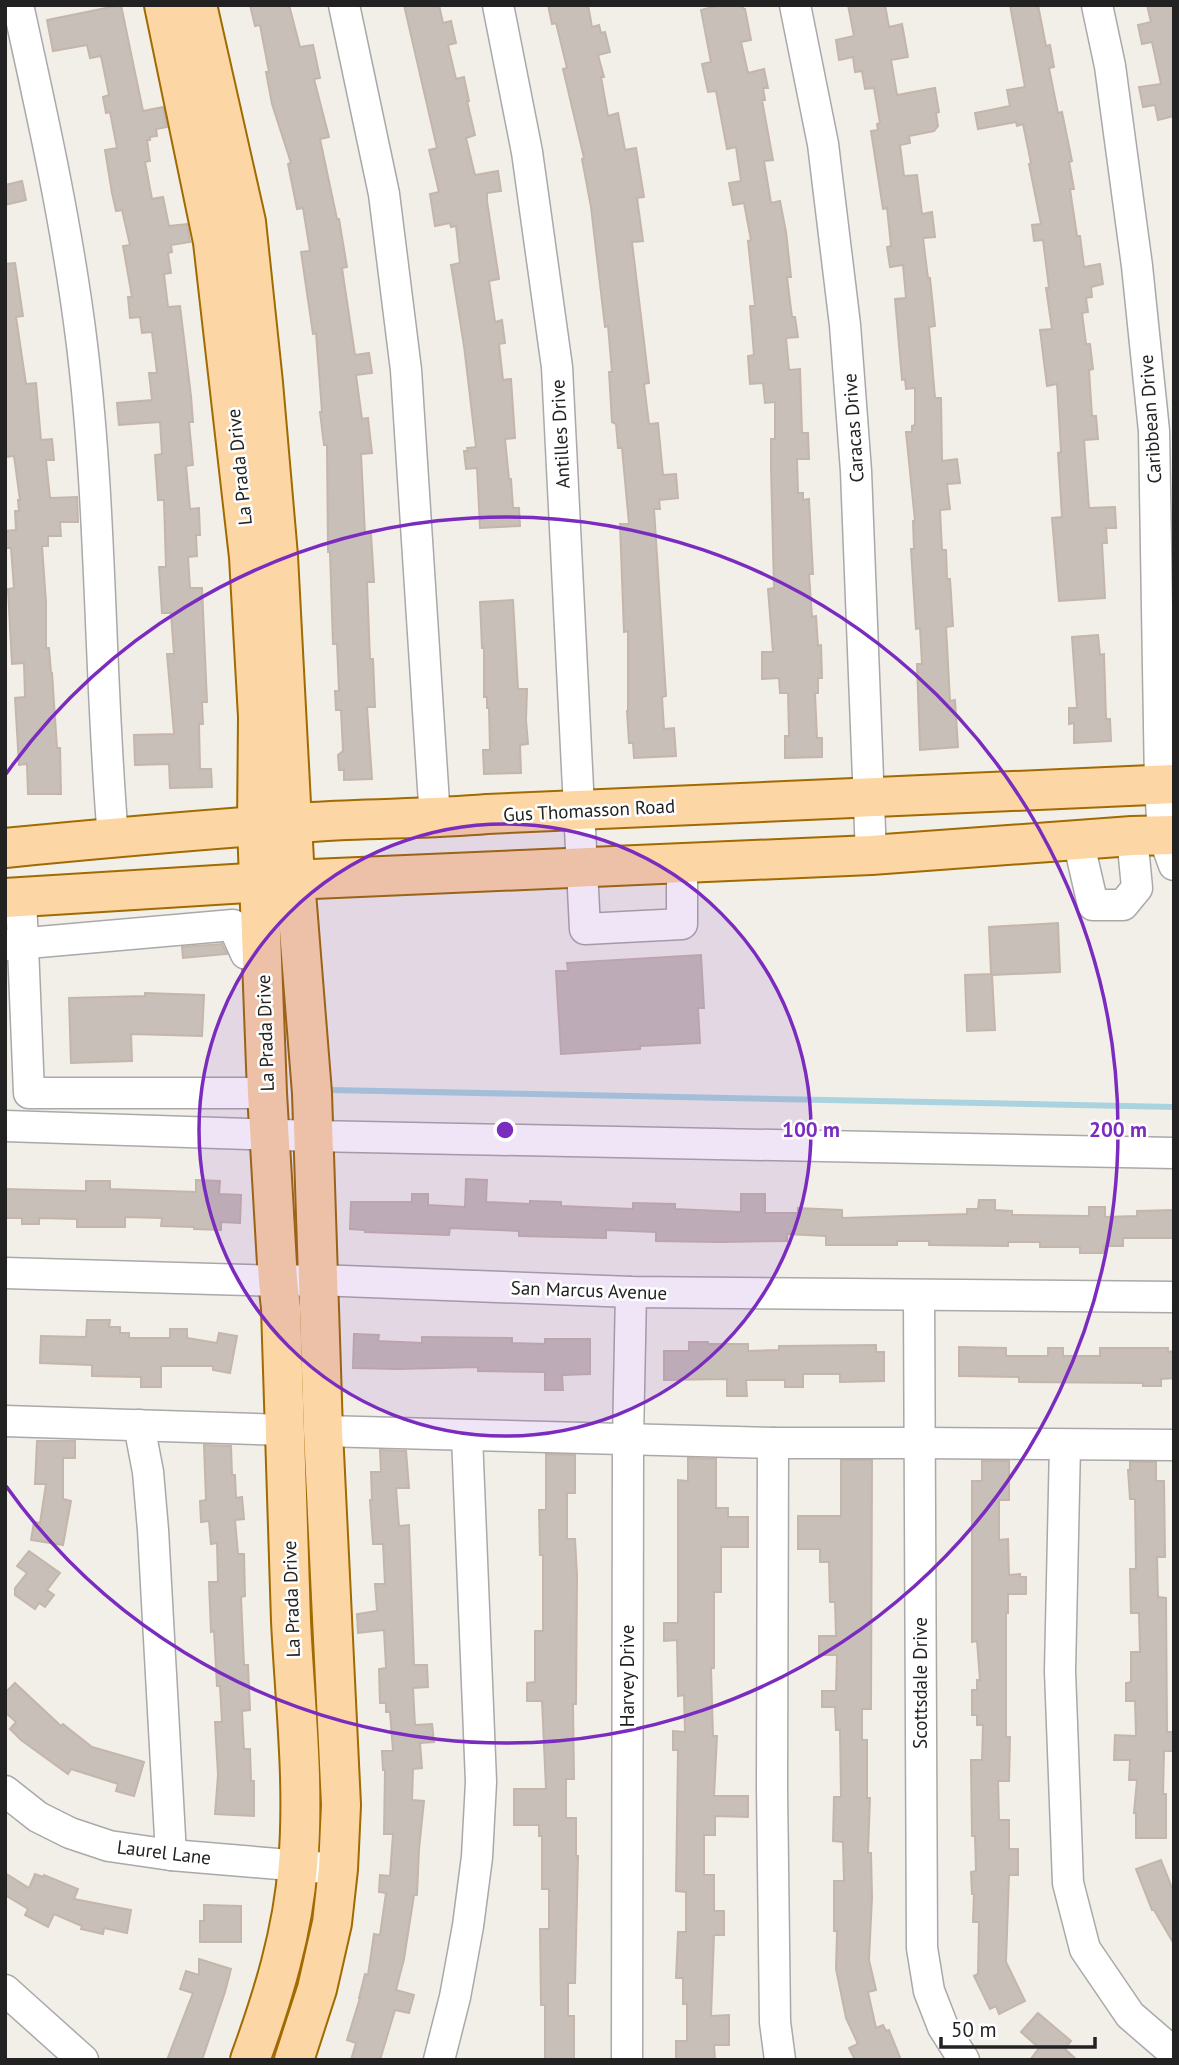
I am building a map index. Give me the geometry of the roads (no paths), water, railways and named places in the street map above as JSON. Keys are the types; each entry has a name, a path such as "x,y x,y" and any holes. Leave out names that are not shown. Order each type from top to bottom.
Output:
{"main road":[{"name":"La Prada Drive","path":"164,5 214,242 261,531"},
{"name":"La Prada Drive","path":"197,5 246,222 263,383 258,717 274,825 277,882 312,1093 323,1431 341,1805 332,1923 317,1989 294,2060"},
{"name":"Gus Thomasson Road","path":"5,848 314,821 435,819 579,810 1167,784"},
{"path":"13,897 870,855 1078,840 1161,843"},
{"name":"La Prada Drive","path":"250,2060 271,2003 290,1924 298,1864 299,1788 281,1308 267,1093 262,953 277,882"}],"street":[{"path":"18,5 51,154 82,346 95,486 113,838"},
{"path":"344,5 384,194 406,370 435,819"},
{"name":"Antilles Drive","path":"498,5 527,152 557,367 585,929 682,924 682,863"},
{"name":"Caracas Drive","path":"795,5 823,144 845,325 856,471 870,855"},
{"name":"Caribbean Drive","path":"1078,840 1093,905 1123,905 1137,888 1161,843 1167,784 1154,431 1134,239 1110,66 1097,5"},
{"path":"138,890 143,934"},
{"path":"75,894 78,939"},
{"path":"13,897 16,1071 29,1093 267,1093"},
{"path":"14,944 233,925 246,954 262,953"},
{"path":"5,1126 313,1136 1174,1153"},
{"name":"San Marcus Avenue","path":"5,1273 317,1280 631,1292 1174,1297"},
{"name":"Harvey Drive","path":"627,2060 628,1439 631,1292"},
{"name":"Scottsdale Drive","path":"919,1296 922,1948 929,1991 943,2027 964,2060"},
{"path":"5,1421 285,1430"},
{"path":"139,1425 148,1472 153,1530 171,1855"},
{"path":"323,1431 773,1443 1174,1445"},
{"path":"439,2060 455,1997 468,1926 477,1857 481,1782 467,1436"},
{"path":"773,1443 774,2008 780,2060"},
{"path":"1065,1445 1060,1671 1068,1883 1085,1949 1130,2015 1174,2053"},
{"name":"Laurel Lane","path":"5,1791 38,1816 79,1837 109,1846 171,1855 338,1869"},
{"path":"5,1990 83,2060"}],"waterway":[{"path":"330,1090 1174,1107"}]}
